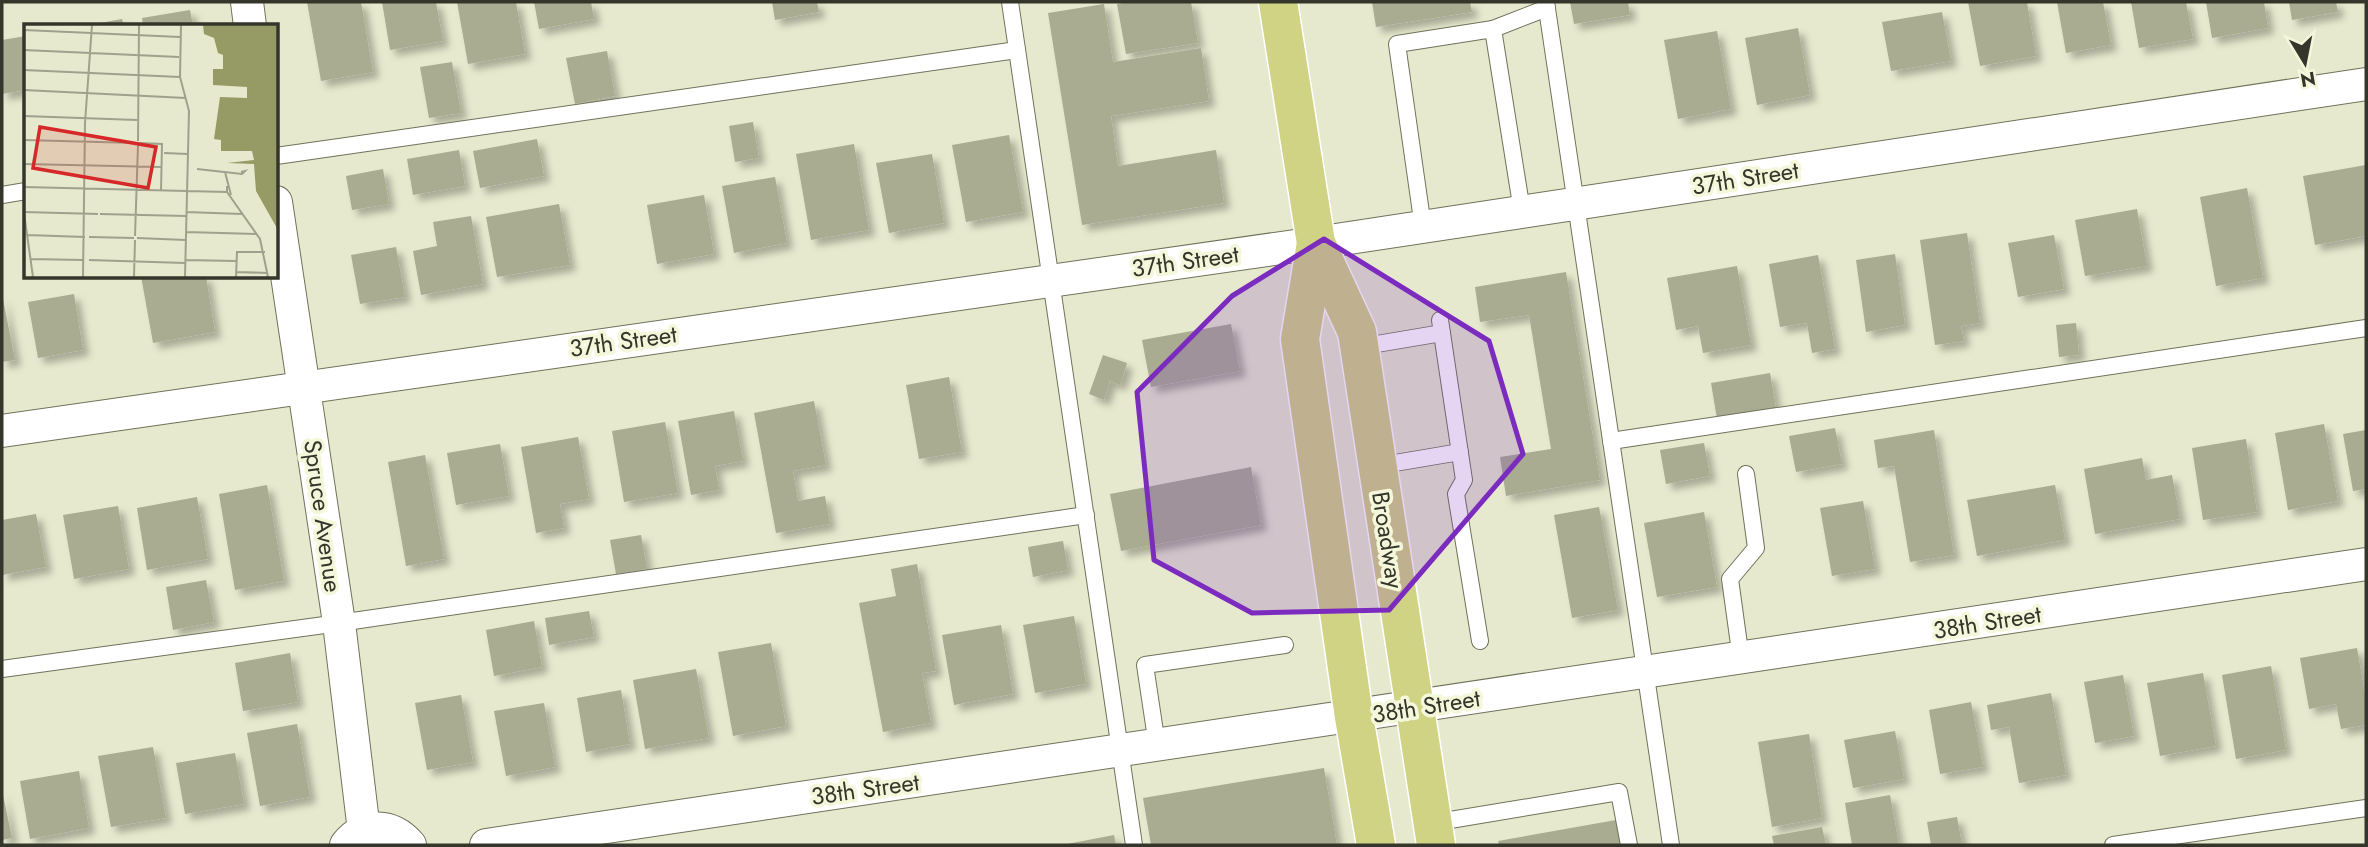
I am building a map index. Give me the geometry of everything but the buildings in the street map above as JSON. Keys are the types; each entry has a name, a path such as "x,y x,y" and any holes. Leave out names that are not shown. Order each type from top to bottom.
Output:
{"main road":[{"name":"Broadway","path":"1278,2 1316,243 1357,332 1434,834"},
{"name":"Broadway","path":"1316,243 1300,339 1354,717 1376,845"}],"street":[{"path":"247,2 250,24"},
{"name":"37th Street","path":"2,431 1316,243 2366,84"},
{"name":"Spruce Avenue","path":"278,215 339,623 355,838"},
{"name":"38th Street","path":"486,845 2366,564"},
{"path":"355,838 377,828 389,829 410,845"}],"lane":[{"path":"1010,2 1134,845"},
{"path":"1423,226 1397,44 1493,29 1547,5 1671,845"},
{"path":"1493,29 1522,211"},
{"path":"278,156 1017,50"},
{"path":"2,195 24,191"},
{"path":"1359,347 1441,327 1464,480 1456,494 1480,641"},
{"path":"1611,441 2366,328"},
{"path":"1377,466 1460,452"},
{"path":"1741,659 1730,579 1756,548 1746,474"},
{"path":"2,669 1086,515"},
{"path":"1157,746 1145,665 1285,645"},
{"path":"1434,834 1619,792 1629,845"},
{"path":"2113,845 2366,808"}],"highlighted area":[{"path":"1324,239 1489,341 1523,454 1389,610 1252,613 1154,560 1137,392 1232,296"}]}
